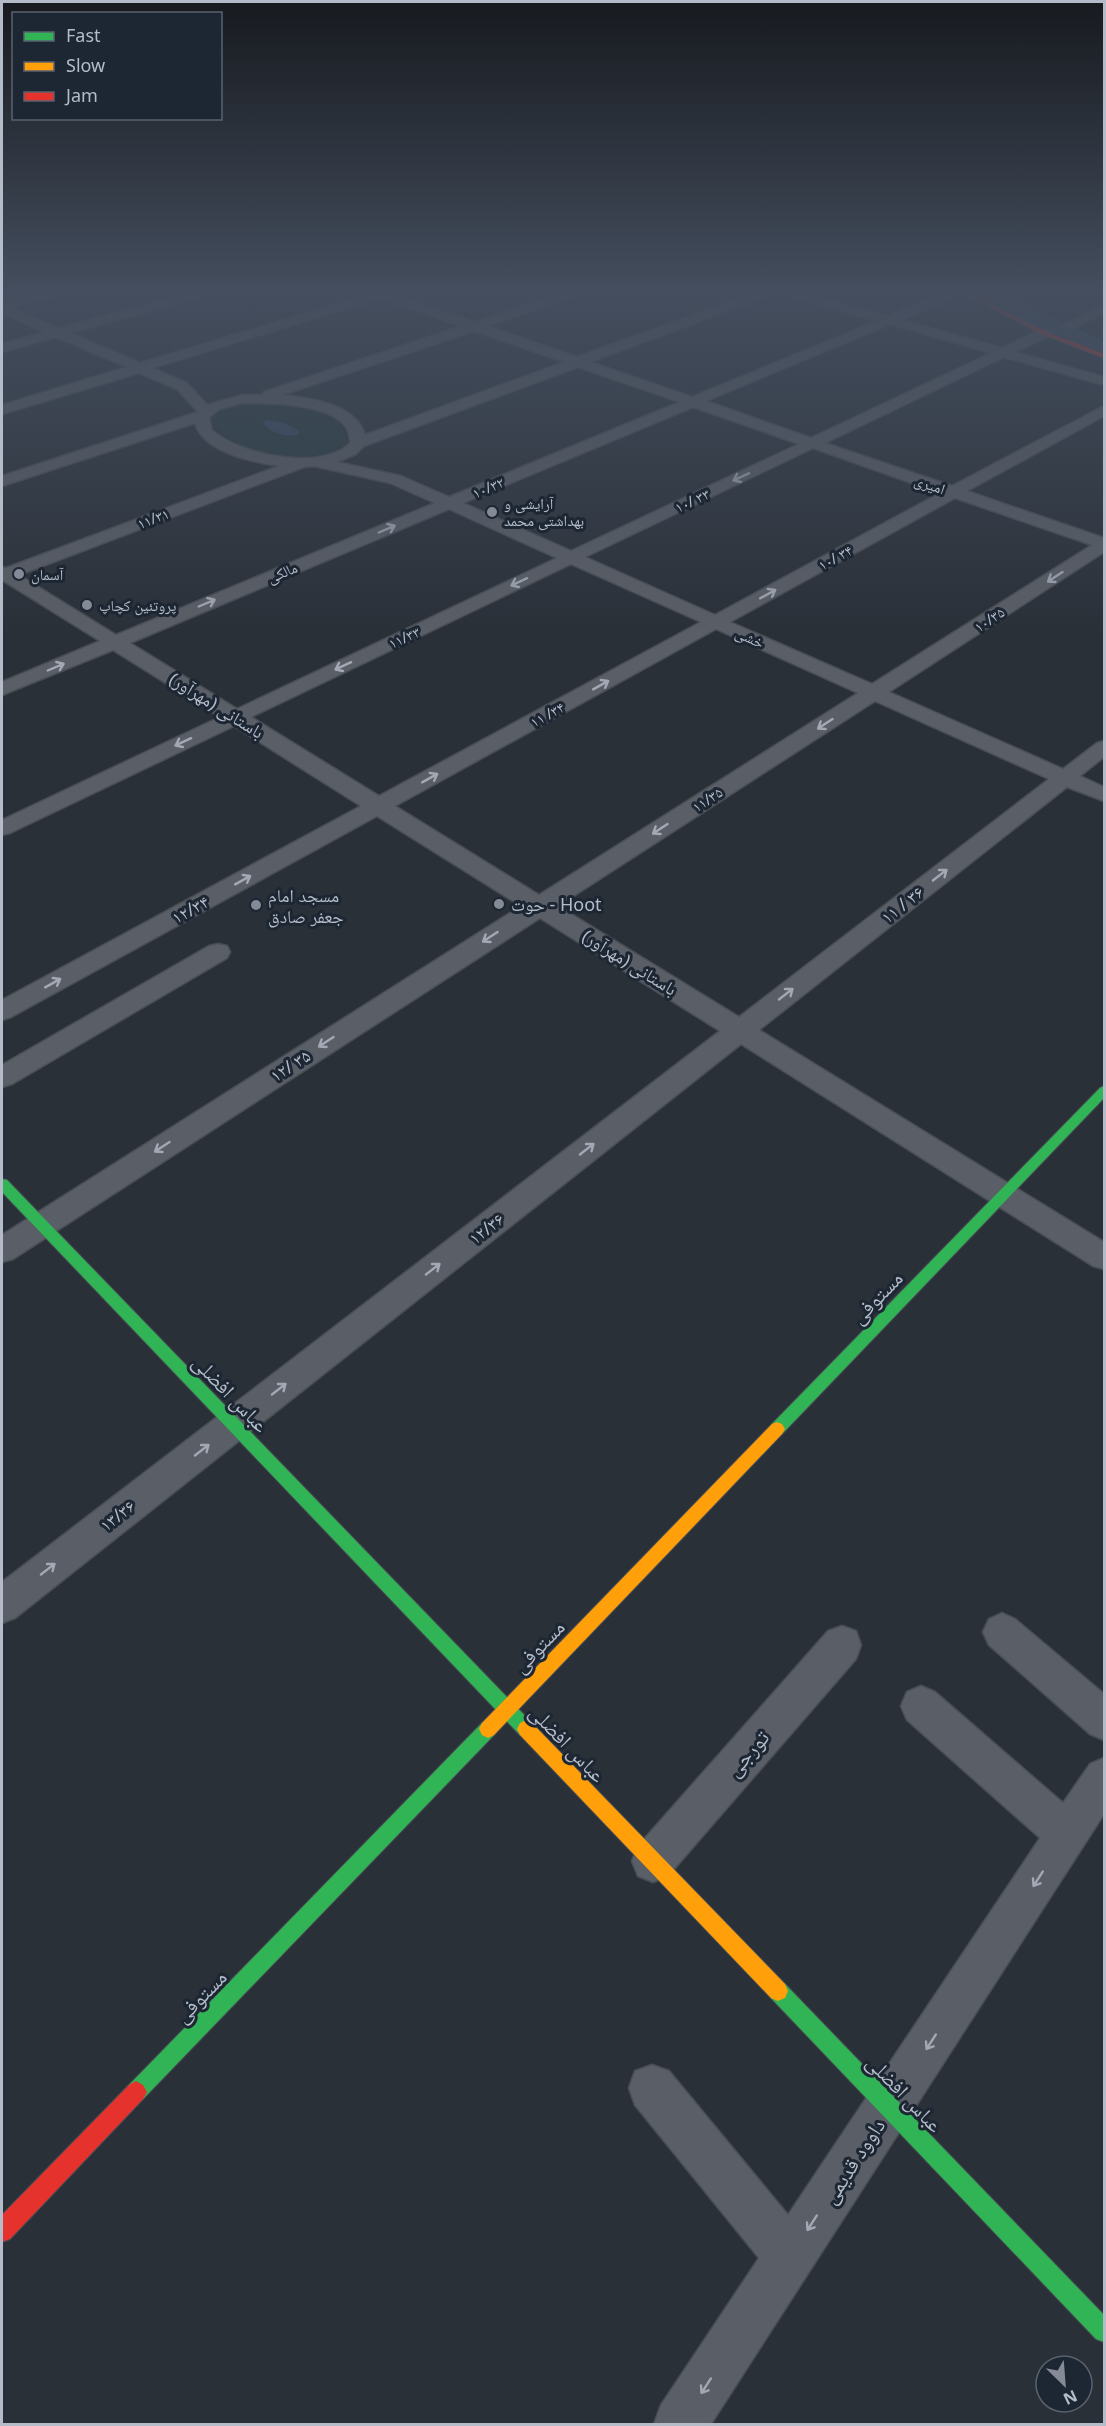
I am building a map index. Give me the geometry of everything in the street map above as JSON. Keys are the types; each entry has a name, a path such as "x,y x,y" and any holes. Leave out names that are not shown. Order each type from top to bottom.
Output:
{"street":[{"path":"198,407 203,414"},
{"path":"2,481 203,414 215,407"},
{"path":"319,407 336,413 350,422 355,428 358,445"},
{"path":"308,462 344,455 358,445 458,407"},
{"name":"۱۰/۳۲","path":"450,502 680,407"},
{"name":"امیری","path":"708,407 1104,545"},
{"name":"۱۰/ ۳۳","path":"572,557 887,407"},
{"name":"۱۰/ ۳۴","path":"716,622 1104,410"},
{"name":"خشی","path":"203,414 201,422 207,434 224,445 258,457 308,462 395,479 1104,795"},
{"name":"خشی","path":"358,445 395,479"},
{"name":"۱۱/۳۱","path":"2,573 308,462"},
{"name":"مالکی","path":"2,689 450,502"},
{"name":"۱۰/۳۵","path":"874,692 1104,545"},
{"name":"۱۱/۳۳","path":"2,828 572,557"},
{"name":"باستانی (مهرآور)","path":"2,573 1104,1257"},
{"name":"۱۱ /۳۴","path":"378,806 716,622"},
{"name":"۱۱/۳۵","path":"540,906 874,692"},
{"name":"۱۱ / ۳۶","path":"740,1030 1104,747"},
{"name":"۱۲/۳۴","path":"2,1011 378,806"},
{"name":"۱۲/ ۳۵","path":"2,1250 540,906"},
{"path":"2,1077 218,952"},
{"name":"۱۲/۳۶","path":"233,1425 740,1030"},
{"name":"مستوفی","path":"2,2231 1104,1091"},
{"name":"عباس افضلی","path":"2,1184 1104,2331"},
{"name":"۱۳/۳۶","path":"2,1605 233,1425"},
{"path":"1002,1632 1104,1720"},
{"name":"تورجی","path":"653,1861 842,1645"},
{"path":"921,1706 1067,1834"},
{"name":"داوود قدیمی","path":"680,2424 1104,1778"},
{"path":"652,2088 790,2257"}],"green space":[{"path":"222,407 308,409 336,421 344,430 347,443 334,452 316,456 273,455 252,450 233,441 219,430 210,417"}],"water":[{"path":"267,420 284,423 299,431 299,434 275,432 263,423"}],"traffic: fast":[{"path":"777,1429 1104,1091"},
{"path":"2,1184 526,1729"},
{"path":"136,2092 488,1729"},
{"path":"778,1991 1104,2331"}],"traffic: slow":[{"path":"488,1729 777,1429"},
{"path":"526,1729 778,1991"}],"traffic: jam":[{"path":"2,2231 136,2092"}],"place":[{"name":"آرایشی و بهداشتی محمد","path":"492,512"},
{"name":"آسمان","path":"19,574"},
{"name":"پروتئین کچاپ","path":"87,605"},
{"name":"حوت - Hoot","path":"499,904"},
{"name":"مسجد امام جعفر صادق","path":"256,905"}]}
